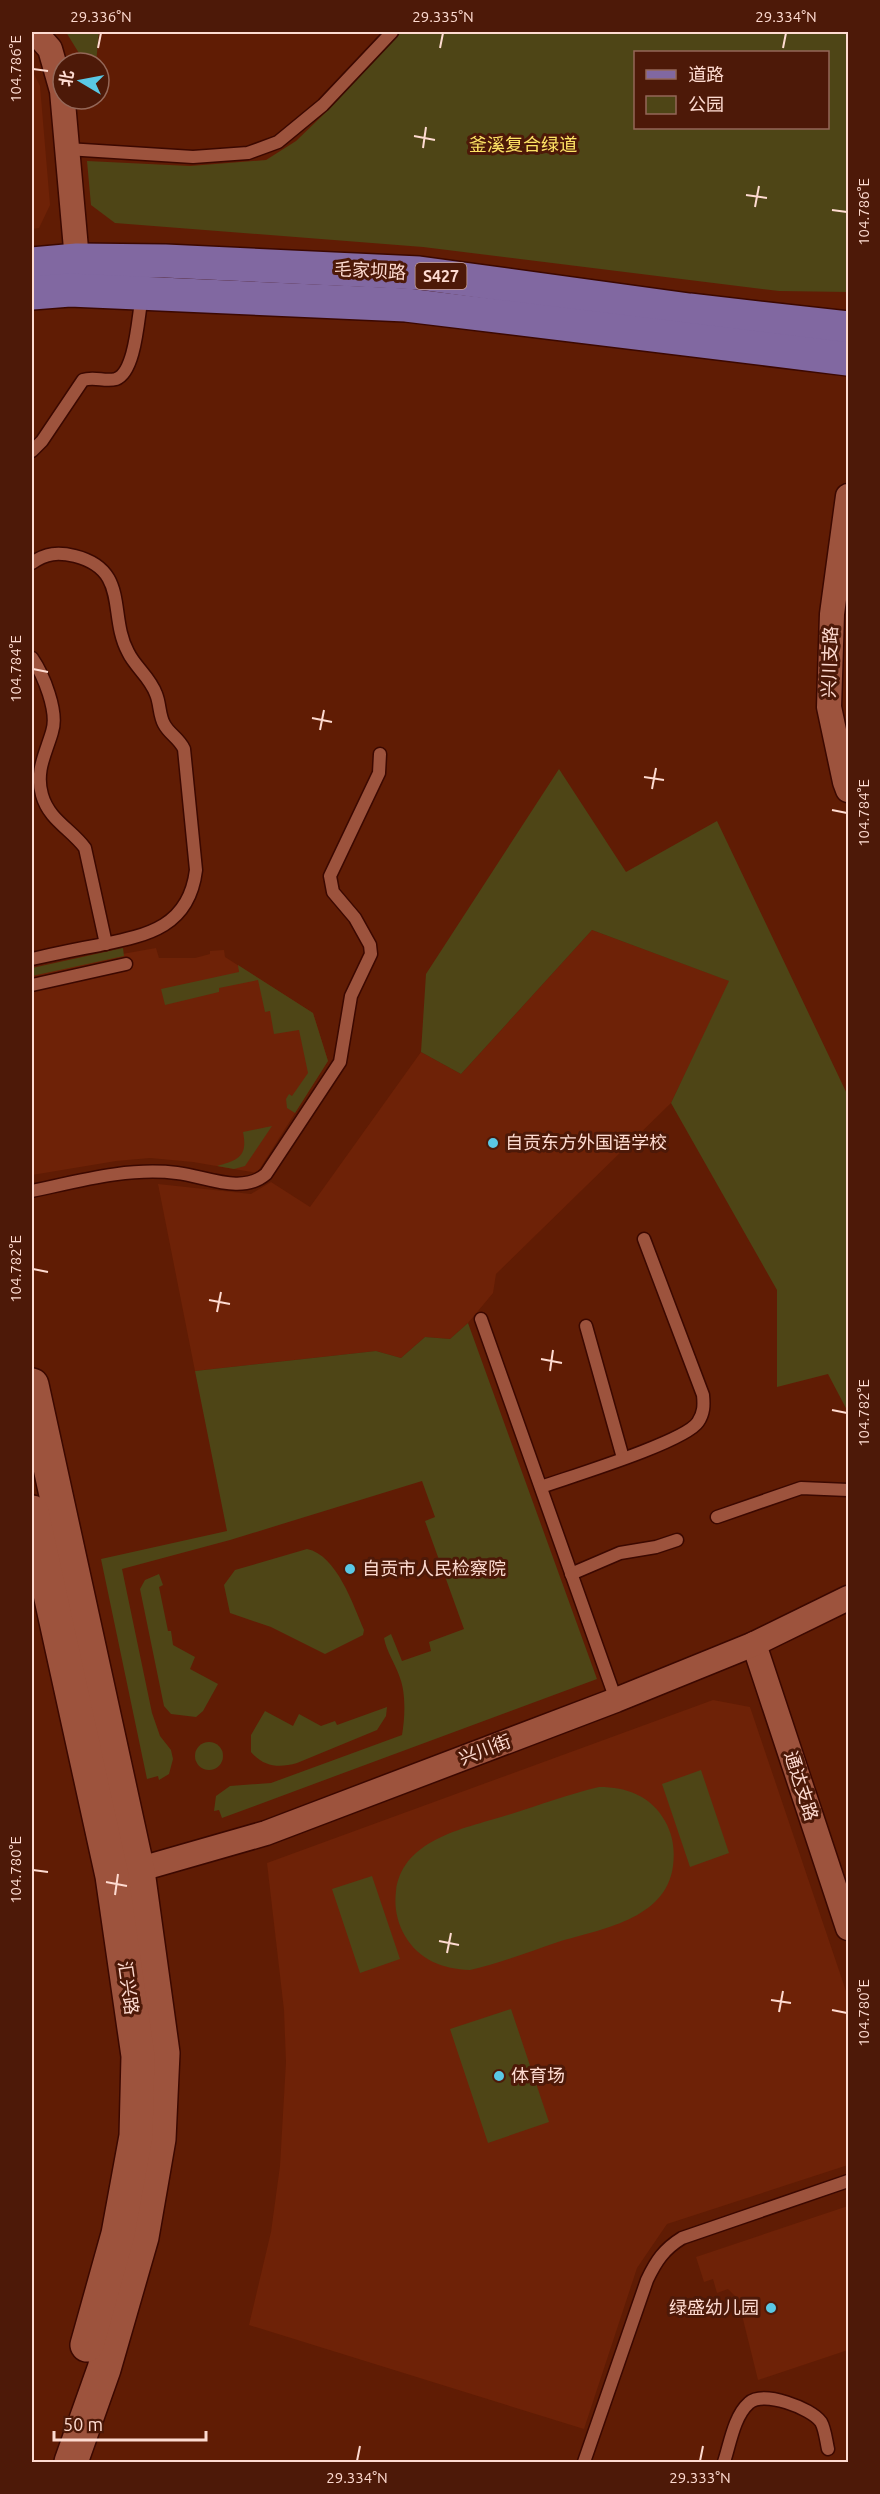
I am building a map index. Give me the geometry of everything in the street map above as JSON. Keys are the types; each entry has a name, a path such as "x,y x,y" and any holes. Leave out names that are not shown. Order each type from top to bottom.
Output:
{"main road":[{"name":"毛家坝路","path":"32,264 77,260 165,261 418,273 689,310 849,328"},
{"name":"毛家坝路","path":"32,293 70,290 406,305 849,359"},
{"path":"32,1385 125,1874 163,2053 159,2139 142,2237 104,2368 71,2463"},
{"name":"汇兴路","path":"32,1512 125,1874 138,2056 136,2136 118,2234 82,2364 49,2463"}],"street":[{"path":"35,32 50,49 59,81 77,260"},
{"name":"兴川支路","path":"849,496 832,614 828,707 845,782 849,790"},
{"name":"兴川街","path":"125,1874 266,1833 616,1700 754,1644 849,1598"},
{"name":"通达支路","path":"754,1644 849,1928"}],"lane":[{"path":"67,149 194,157 248,153 278,142 323,105 392,32"},
{"path":"32,451 42,441 83,380 118,378 126,370 131,359 142,293"},
{"path":"32,562 50,553 69,555 92,561 110,580 128,653 148,678 157,695 165,727 180,741 184,749 196,870 189,899 178,914 154,932 32,959"},
{"path":"32,658 44,680 54,724 40,769 42,796 56,822 79,840 85,848 106,944"},
{"path":"32,1191 138,1172 180,1173 240,1183 252,1183 266,1174 340,1062 351,996 371,954 370,945 355,918 333,892 330,876 379,773 380,754"},
{"path":"32,985 126,964"},
{"path":"541,1487 674,1438 697,1424 704,1410 703,1395 644,1239"},
{"path":"481,1319 616,1700"},
{"path":"586,1326 623,1458"},
{"path":"717,1517 801,1488 849,1490"},
{"path":"571,1574 620,1554 677,1540"},
{"path":"584,2463 647,2280 656,2261 669,2246 682,2238 849,2181"},
{"path":"724,2463 741,2414 750,2401 762,2396 775,2398 814,2415 822,2423 828,2449"}],"shaded area":[{"path":"32,70 40,86 50,205 39,228 32,229"},
{"name":"自贡东方外国语学校","path":"592,930 730,981 671,1103 496,1274 493,1293 468,1323 450,1339 425,1337 401,1358 376,1351 195,1371 158,1184 251,1194 271,1182 310,1207 421,1052 461,1074"},
{"path":"156,948 159,958 195,958 210,954 210,951 224,950 225,957 313,1013 328,1061 257,1173 193,1162 150,1158 116,1161 32,1175 32,970"},
{"path":"713,1700 750,1707 848,1997 848,2165 667,2224 637,2268 584,2429 249,2325 271,2232 280,2166 286,2062 284,2010 267,1863"},
{"path":"848,2206 848,2350 758,2380 738,2299 728,2289 717,2293 713,2279 704,2282 696,2257"}],"green space":[{"path":"66,32 99,32 97,51 78,51"},
{"name":"釜溪复合绿道","path":"395,32 848,32 848,292 779,291 423,247 115,223 91,205 87,161 190,166 266,160 296,141 383,52"},
{"path":"559,769 626,872 717,821 848,1096 848,1412 828,1374 777,1387 777,1290 671,1103 729,981 592,930 461,1074 421,1052 426,974"},
{"path":"123,948 124,956 32,976 32,968"},
{"path":"238,965 313,1013 328,1061 295,1113 287,1108 286,1099 289,1094 292,1096 308,1073 299,1030 274,1034 270,1011 265,1012 258,980 219,988 219,992 165,1005 161,989 239,972"},
{"path":"272,1126 245,1166 234,1169 217,1166 231,1162 240,1156 244,1147 243,1132"},
{"path":"468,1323 597,1679 222,1818 219,1810 214,1811 216,1796 230,1786 271,1783 402,1735 403,1691 384,1638 391,1634 402,1661 431,1651 429,1642 464,1629 425,1521 435,1517 422,1481 230,1540 122,1569 152,1713 160,1736 171,1750 173,1759 169,1774 159,1780 158,1776 147,1779 101,1559 227,1531 195,1371 376,1351 401,1358 425,1337 450,1339"},
{"path":"307,1549 318,1553 327,1561 343,1582 364,1630 363,1635 325,1654 271,1627 230,1613 224,1585 235,1570"},
{"path":"159,1574 163,1585 159,1587 173,1645 195,1657 190,1669 218,1684 203,1711 196,1717 171,1714 164,1706 140,1589 145,1580"},
{"path":"387,1707 386,1716 377,1730 297,1763 284,1766 272,1765 261,1761 251,1752 251,1735 265,1711 293,1726 299,1714 321,1726 335,1721 337,1725"},
{"path":"209,1742 219,1746 223,1756 219,1766 209,1770 199,1766 195,1756 199,1746"},
{"path":"701,1770 729,1853 690,1867 662,1784"},
{"path":"599,1787 628,1791 645,1799 653,1805 665,1821 673,1843 674,1860 668,1884 658,1899 645,1910 611,1926 470,1970 441,1965 417,1951 402,1931 395,1903 401,1873 411,1858 424,1847 458,1830"},
{"path":"372,1876 400,1959 360,1973 332,1889"},
{"name":"体育场","path":"511,2009 549,2122 488,2143 450,2029"}],"place":[{"name":"自贡东方外国语学校","path":"493,1143"},
{"name":"自贡市人民检察院","path":"350,1569"},
{"name":"体育场","path":"499,2076"},
{"name":"绿盛幼儿园","path":"771,2308"}]}
